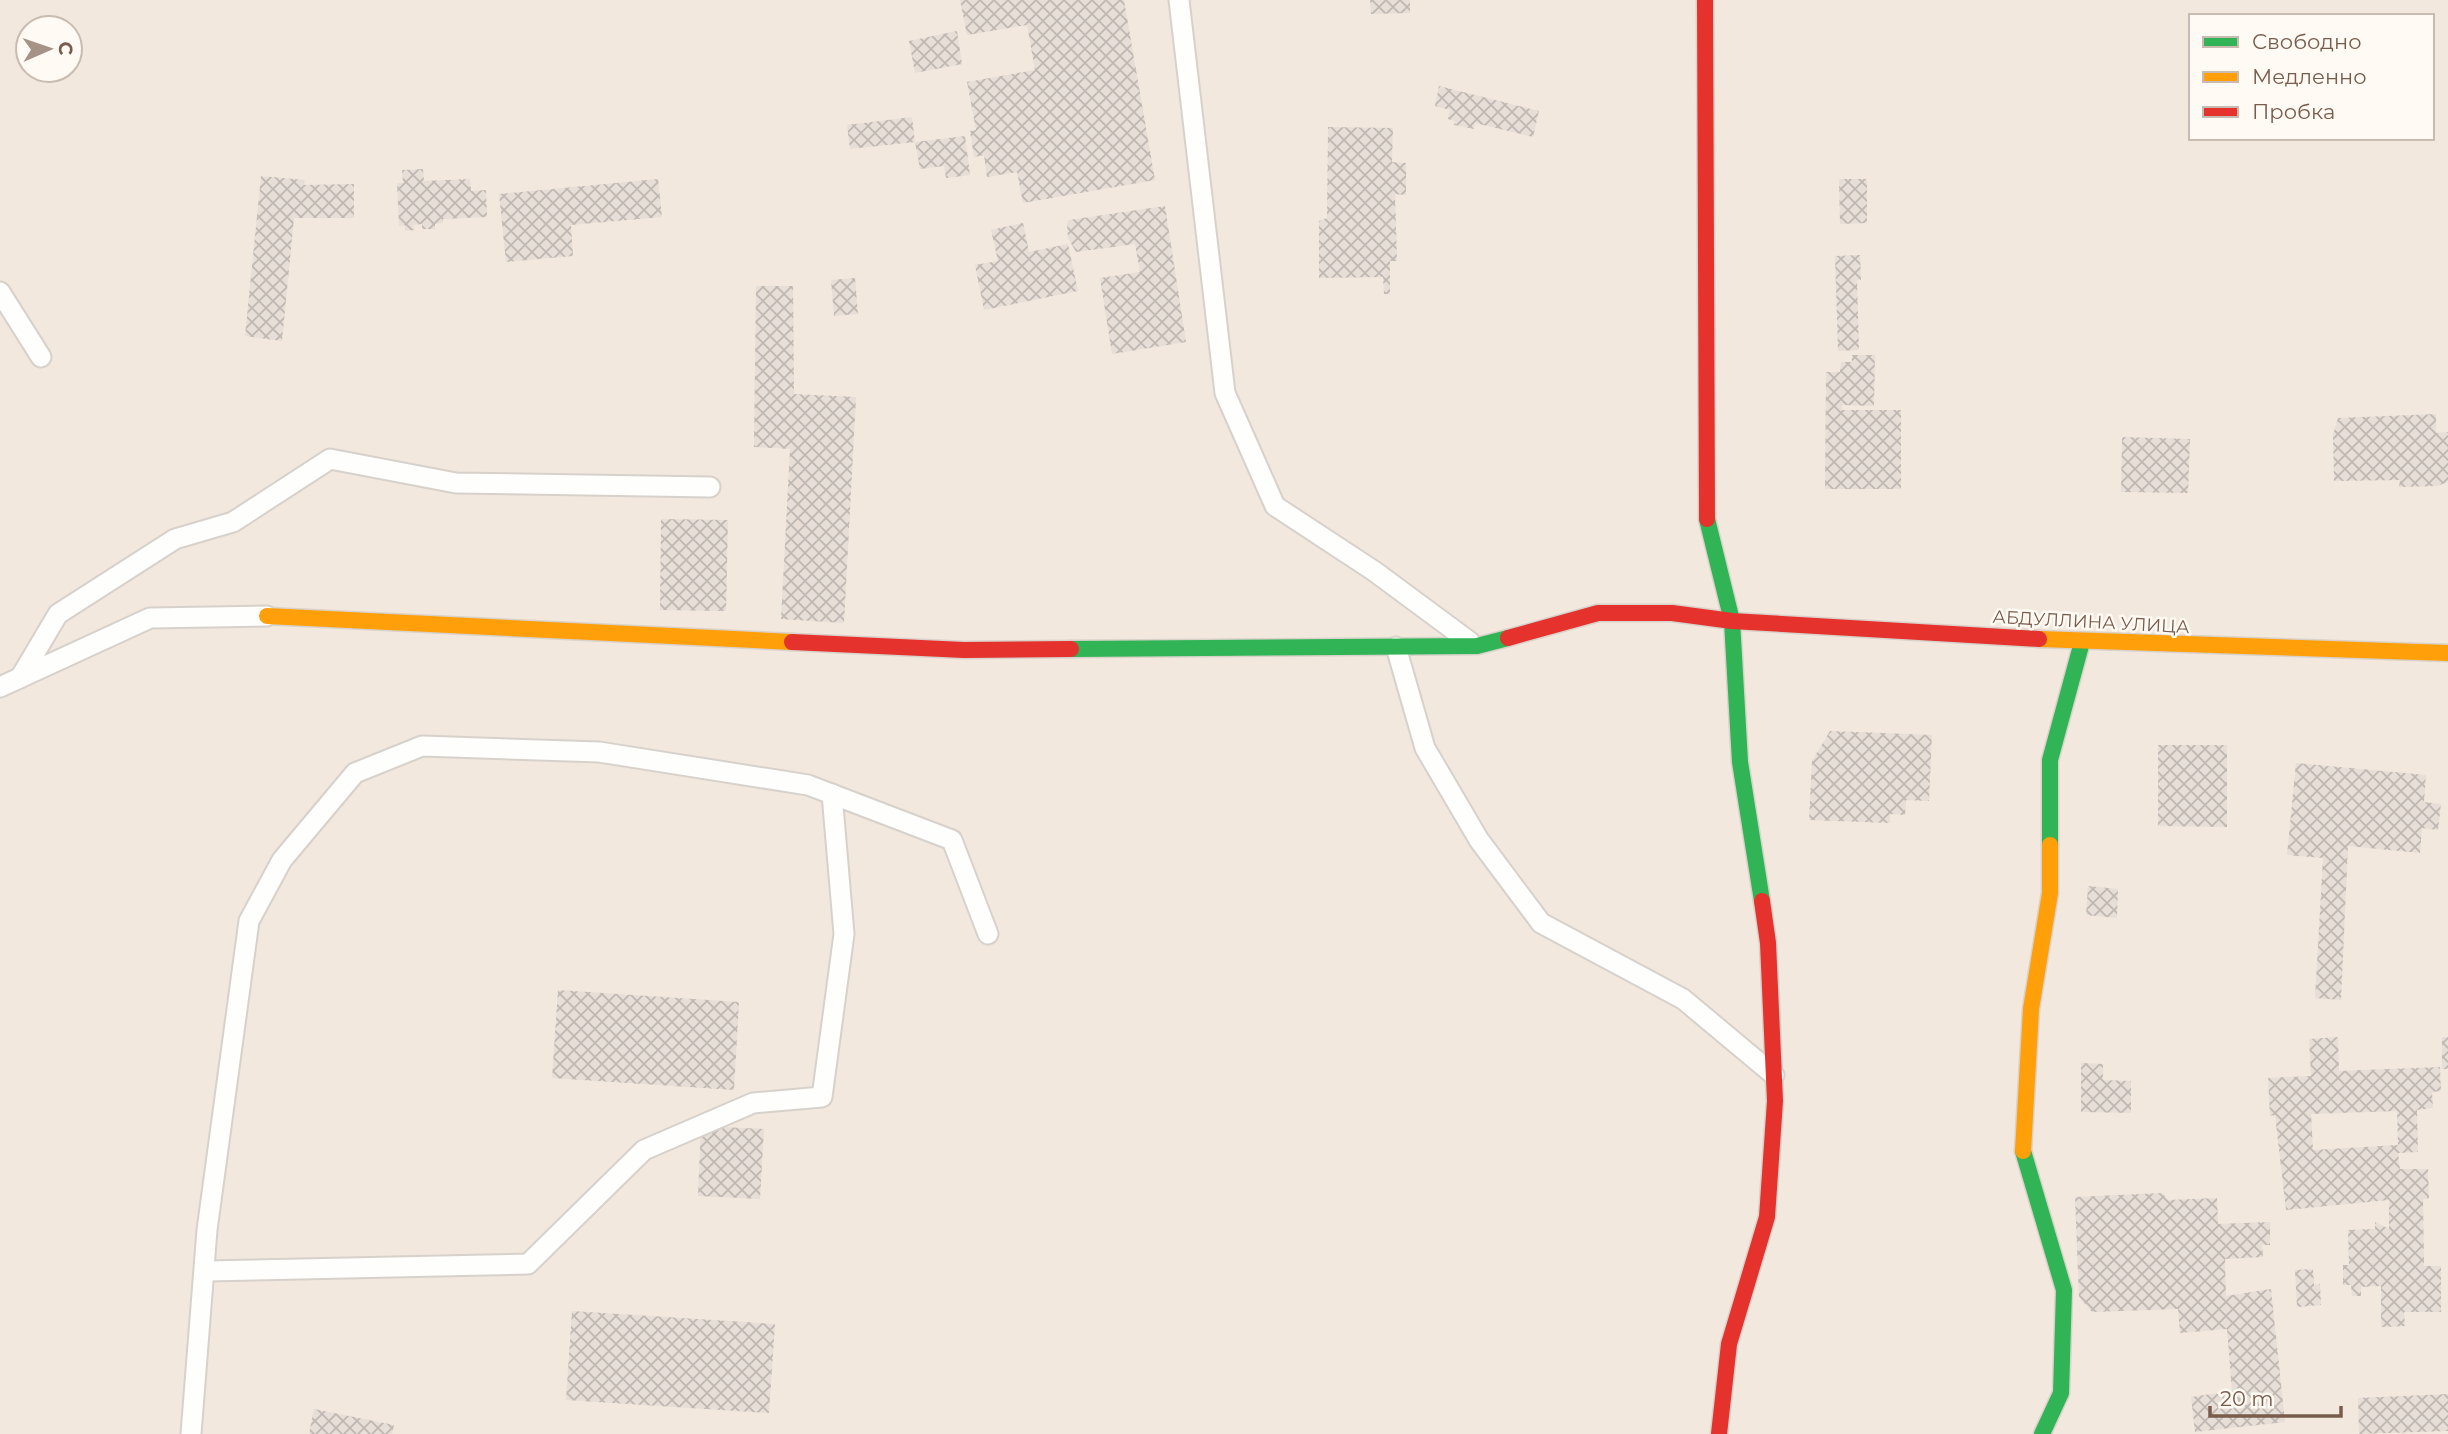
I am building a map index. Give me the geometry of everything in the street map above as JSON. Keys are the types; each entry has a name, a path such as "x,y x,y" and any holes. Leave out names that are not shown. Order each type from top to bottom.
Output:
{"street":[{"path":"1705,0 1705,511 1732,621 1740,762 1768,943 1774,1076 1767,1217 1729,1344 1719,1434"},
{"name":"АБДУЛЛИНА УЛИЦА","path":"267,616 964,650 1477,646 1598,613 1672,613 1732,621 2082,642 2448,653"},
{"path":"2042,1434 2061,1393 2064,1290 2022,1146 2031,1009 2050,893 2050,760 2082,642"}],"lane":[{"path":"1179,0 1225,393 1275,506 1374,571 1477,646"},
{"path":"0,292 41,357"},
{"path":"20,678 58,614 176,539 233,522 330,459 456,483 710,486"},
{"path":"0,687 150,618 267,616"},
{"path":"1396,647 1425,748 1479,840 1541,923 1683,999 1774,1076"},
{"path":"191,1434 207,1230 249,921 282,860 355,773 422,746 599,752 808,785 952,840 988,934"},
{"path":"205,1271 528,1264 644,1150 753,1103 822,1097 844,934 832,794"}],"shaded area":[{"path":"0,0 2448,0 2448,1434 0,1434"}],"building":[{"path":"960,0 1124,0 1155,180 1023,203 1017,172 987,177 984,155 974,157 970,131 976,130 967,82 1035,70 1027,25 967,35"},
{"path":"1370,0 1410,0 1410,13 1371,14"},
{"path":"957,31 962,64 915,73 909,41"},
{"path":"1439,86 1539,111 1533,137 1475,123 1474,129 1454,125 1455,121 1448,119 1450,110 1435,106"},
{"path":"912,117 915,142 850,149 847,125"},
{"path":"1328,127 1393,128 1392,162 1406,163 1406,195 1395,194 1397,261 1390,261 1390,294 1384,294 1383,277 1319,278 1319,221 1327,218"},
{"path":"965,136 970,175 946,178 944,166 920,169 915,142"},
{"path":"423,169 424,181 470,179 471,191 486,190 487,217 443,219 443,223 435,224 435,229 422,229 422,224 413,225 414,230 405,231 405,225 399,226 397,183 403,183 402,170"},
{"path":"261,176 305,180 304,185 354,184 354,218 294,218 282,341 245,336"},
{"path":"658,179 662,217 571,225 573,256 506,262 499,194"},
{"path":"1839,179 1867,179 1867,223 1840,224"},
{"path":"1165,206 1186,342 1112,354 1100,278 1140,272 1135,244 1076,252 1068,238 1067,224 1069,220"},
{"path":"1023,223 1029,252 1068,244 1078,291 984,310 975,265 998,261 991,230"},
{"path":"1860,255 1861,280 1857,280 1859,350 1838,351 1835,256"},
{"path":"855,278 858,314 834,316 831,280"},
{"path":"756,286 793,286 794,394 856,397 844,623 781,619 790,449 754,447"},
{"path":"1852,355 1875,355 1874,406 1842,405 1842,410 1901,410 1901,489 1825,489 1826,372 1840,372 1841,362 1852,362"},
{"path":"2436,414 2436,433 2448,432 2448,482 2437,486 2399,487 2400,480 2334,481 2333,435 2338,418"},
{"path":"2122,437 2190,439 2188,493 2121,492"},
{"path":"661,519 728,520 726,611 660,610"},
{"path":"1830,731 1932,735 1929,801 1906,800 1905,815 1890,814 1890,823 1809,820 1812,761"},
{"path":"2158,745 2227,745 2227,827 2158,826"},
{"path":"2296,763 2426,775 2424,802 2441,804 2438,830 2422,828 2420,853 2348,846 2341,1000 2315,998 2323,858 2287,855"},
{"path":"2088,886 2118,889 2117,918 2086,915"},
{"path":"558,990 739,1002 734,1090 552,1078"},
{"path":"2338,1037 2339,1071 2440,1067 2441,1091 2432,1092 2433,1108 2417,1110 2418,1152 2398,1153 2400,1169 2428,1169 2429,1198 2423,1199 2424,1266 2441,1266 2441,1312 2404,1312 2405,1326 2381,1327 2381,1286 2361,1287 2361,1296 2352,1296 2351,1285 2343,1285 2343,1265 2349,1265 2348,1230 2375,1229 2375,1222 2389,1229 2389,1200 2286,1210 2275,1115 2270,1116 2268,1078 2311,1076 2309,1039","holes":["2397,1111 2398,1145 2313,1150 2311,1114"]},
{"path":"2442,1037 2448,1037 2448,1069 2442,1069"},
{"path":"2081,1063 2103,1064 2103,1080 2131,1081 2131,1113 2081,1112"},
{"path":"701,1126 764,1129 760,1199 698,1196"},
{"path":"2162,1193 2168,1200 2217,1198 2218,1224 2270,1222 2270,1245 2262,1245 2263,1257 2225,1259 2226,1296 2271,1289 2285,1422 2195,1432 2191,1397 2232,1391 2227,1329 2180,1333 2178,1309 2092,1312 2079,1297 2075,1197"},
{"path":"2313,1269 2314,1285 2320,1284 2321,1305 2297,1307 2295,1270"},
{"path":"572,1311 775,1324 769,1413 566,1400"},
{"path":"2448,1394 2448,1431 2359,1434 2358,1398"},
{"path":"314,1409 394,1425 392,1434 309,1434"}],"traffic: fast":[{"path":"1707,519 1732,621 1740,762 1762,901"},
{"path":"1071,649 1477,646 1508,638"},
{"path":"2050,845 2050,760 2082,642"},
{"path":"2023,1151 2064,1290 2061,1393 2042,1434"}],"traffic: slow":[{"path":"267,616 792,642"},
{"path":"2039,639 2448,653"},
{"path":"2023,1151 2031,1009 2050,893 2050,845"}],"traffic: jam":[{"path":"1705,0 1707,519"},
{"path":"1508,638 1598,613 1672,613 1732,621 2039,639"},
{"path":"792,642 964,650 1071,649"},
{"path":"1719,1434 1729,1344 1767,1217 1775,1101 1768,943 1762,901"}]}
